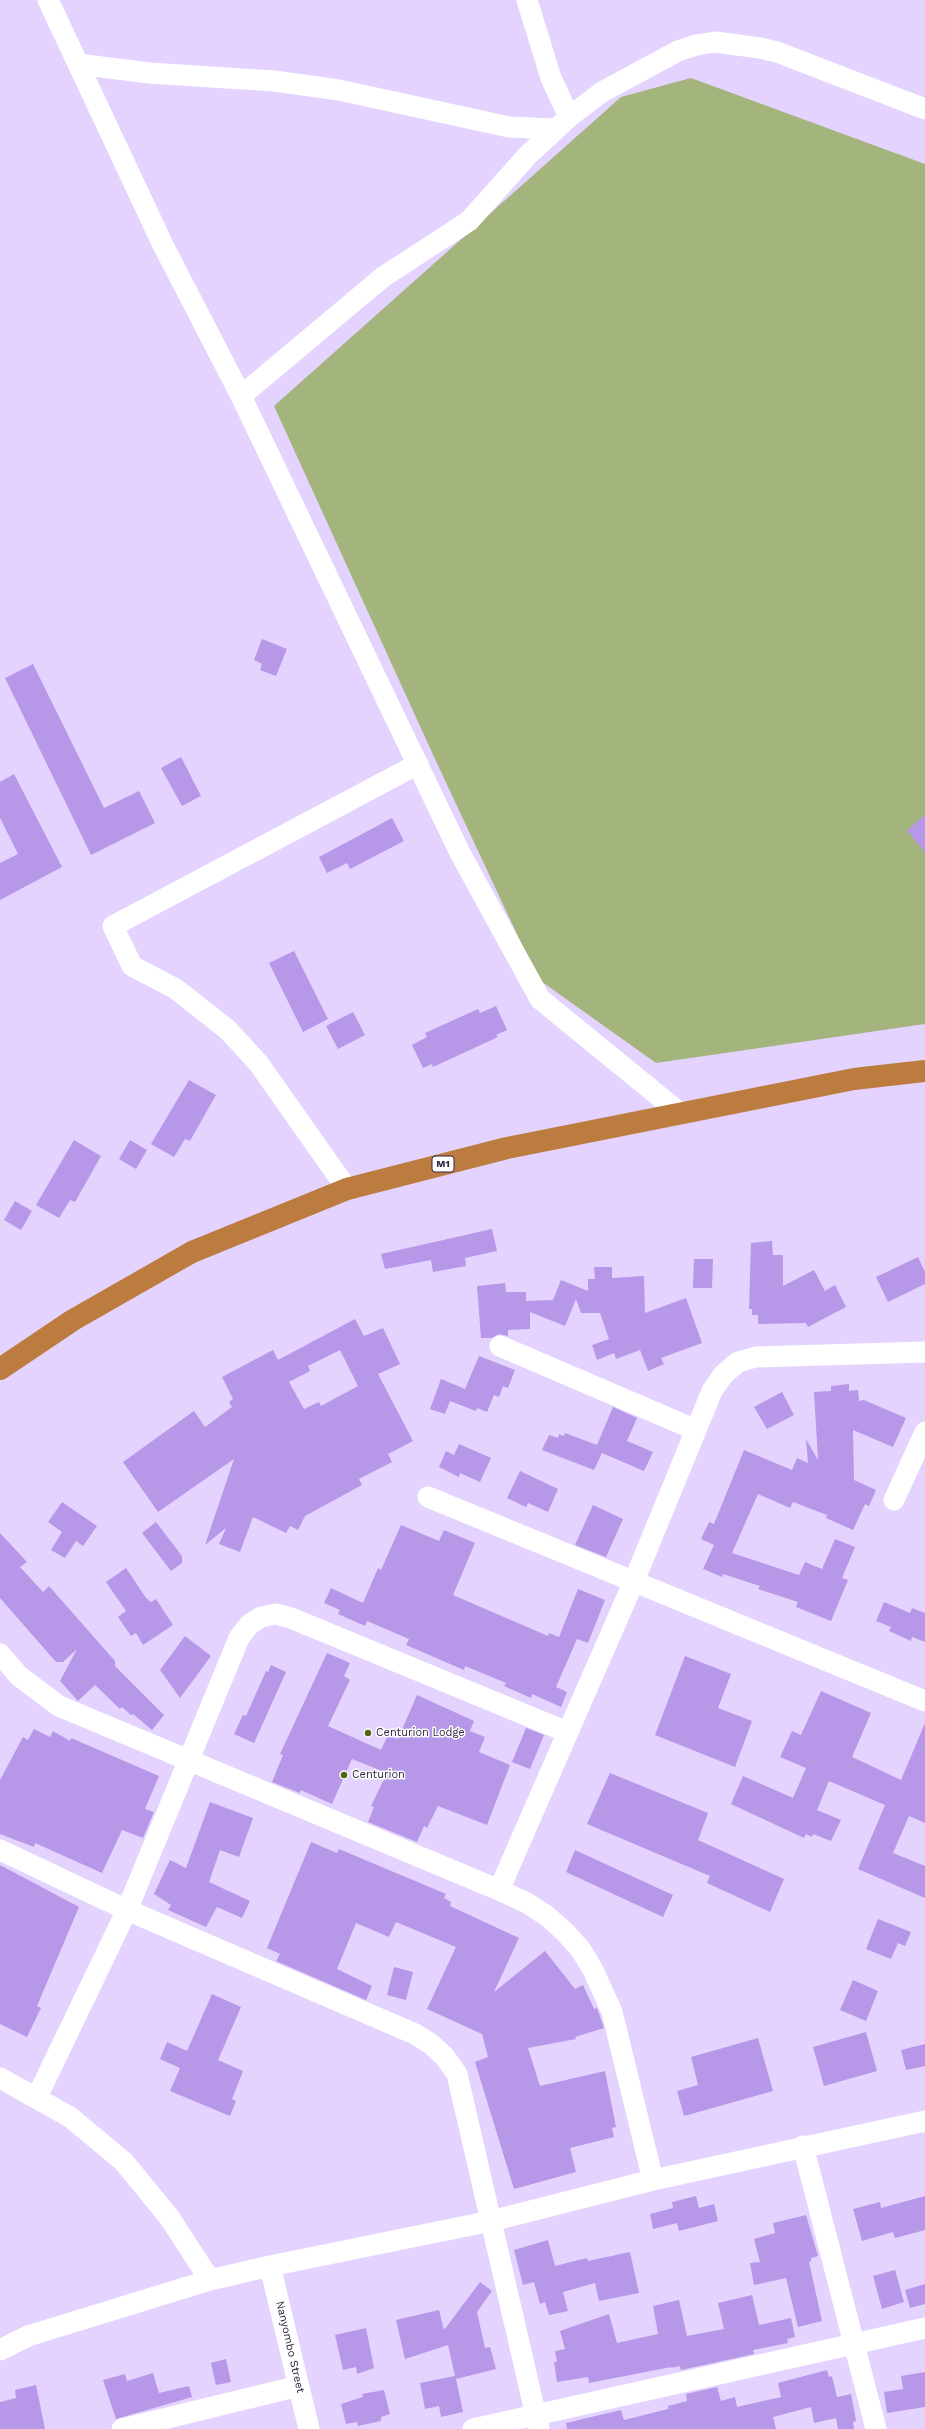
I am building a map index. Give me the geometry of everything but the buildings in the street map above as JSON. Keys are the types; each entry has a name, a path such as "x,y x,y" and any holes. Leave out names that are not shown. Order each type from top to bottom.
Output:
{"highway":[{"name":"M1","path":"0,1369 73,1320 192,1252 347,1189 507,1148 854,1079 925,1070"}],"street":[{"path":"48,0 163,244 241,396 460,853 540,999 681,1114"},
{"path":"527,0 551,78 561,123"},
{"path":"241,396 383,277 469,221 561,123 602,92 658,61 696,44 715,42 777,52 925,109"},
{"path":"78,64 149,73 274,81 339,90 509,127 561,123"},
{"path":"347,1189 259,1064 228,1030 176,988 132,966 113,926 418,764"},
{"path":"500,1346 696,1430"},
{"path":"499,1890 634,1581 712,1391 723,1374 738,1362 756,1357 925,1352"},
{"path":"894,1500 925,1432"},
{"path":"428,1497 925,1701"},
{"path":"37,2097 127,1910 239,1638 248,1625 261,1617 276,1614 291,1618 567,1732"},
{"path":"0,1654 19,1676 58,1706 527,1902 561,1928 581,1950 593,1970 612,2012 653,2180"},
{"path":"0,1850 127,1910 415,2034 432,2044 445,2057 457,2074 537,2421"},
{"path":"0,2078 37,2097 70,2117 124,2162 169,2216 210,2280"},
{"path":"0,2350 28,2336 210,2280 491,2220 653,2180 803,2146 925,2121"},
{"path":"803,2146 876,2429"},
{"name":"Nanyombo Street","path":"270,2266 309,2429"},
{"path":"474,2429 537,2421 925,2328"},
{"path":"122,2429 299,2386"}],"green space":[{"path":"691,78 925,164 925,1024 656,1063 538,979 435,759 274,406 621,97"}],"place":[{"name":"Centurion Lodge","path":"368,1733"},
{"name":"Centurion","path":"344,1775"}]}
